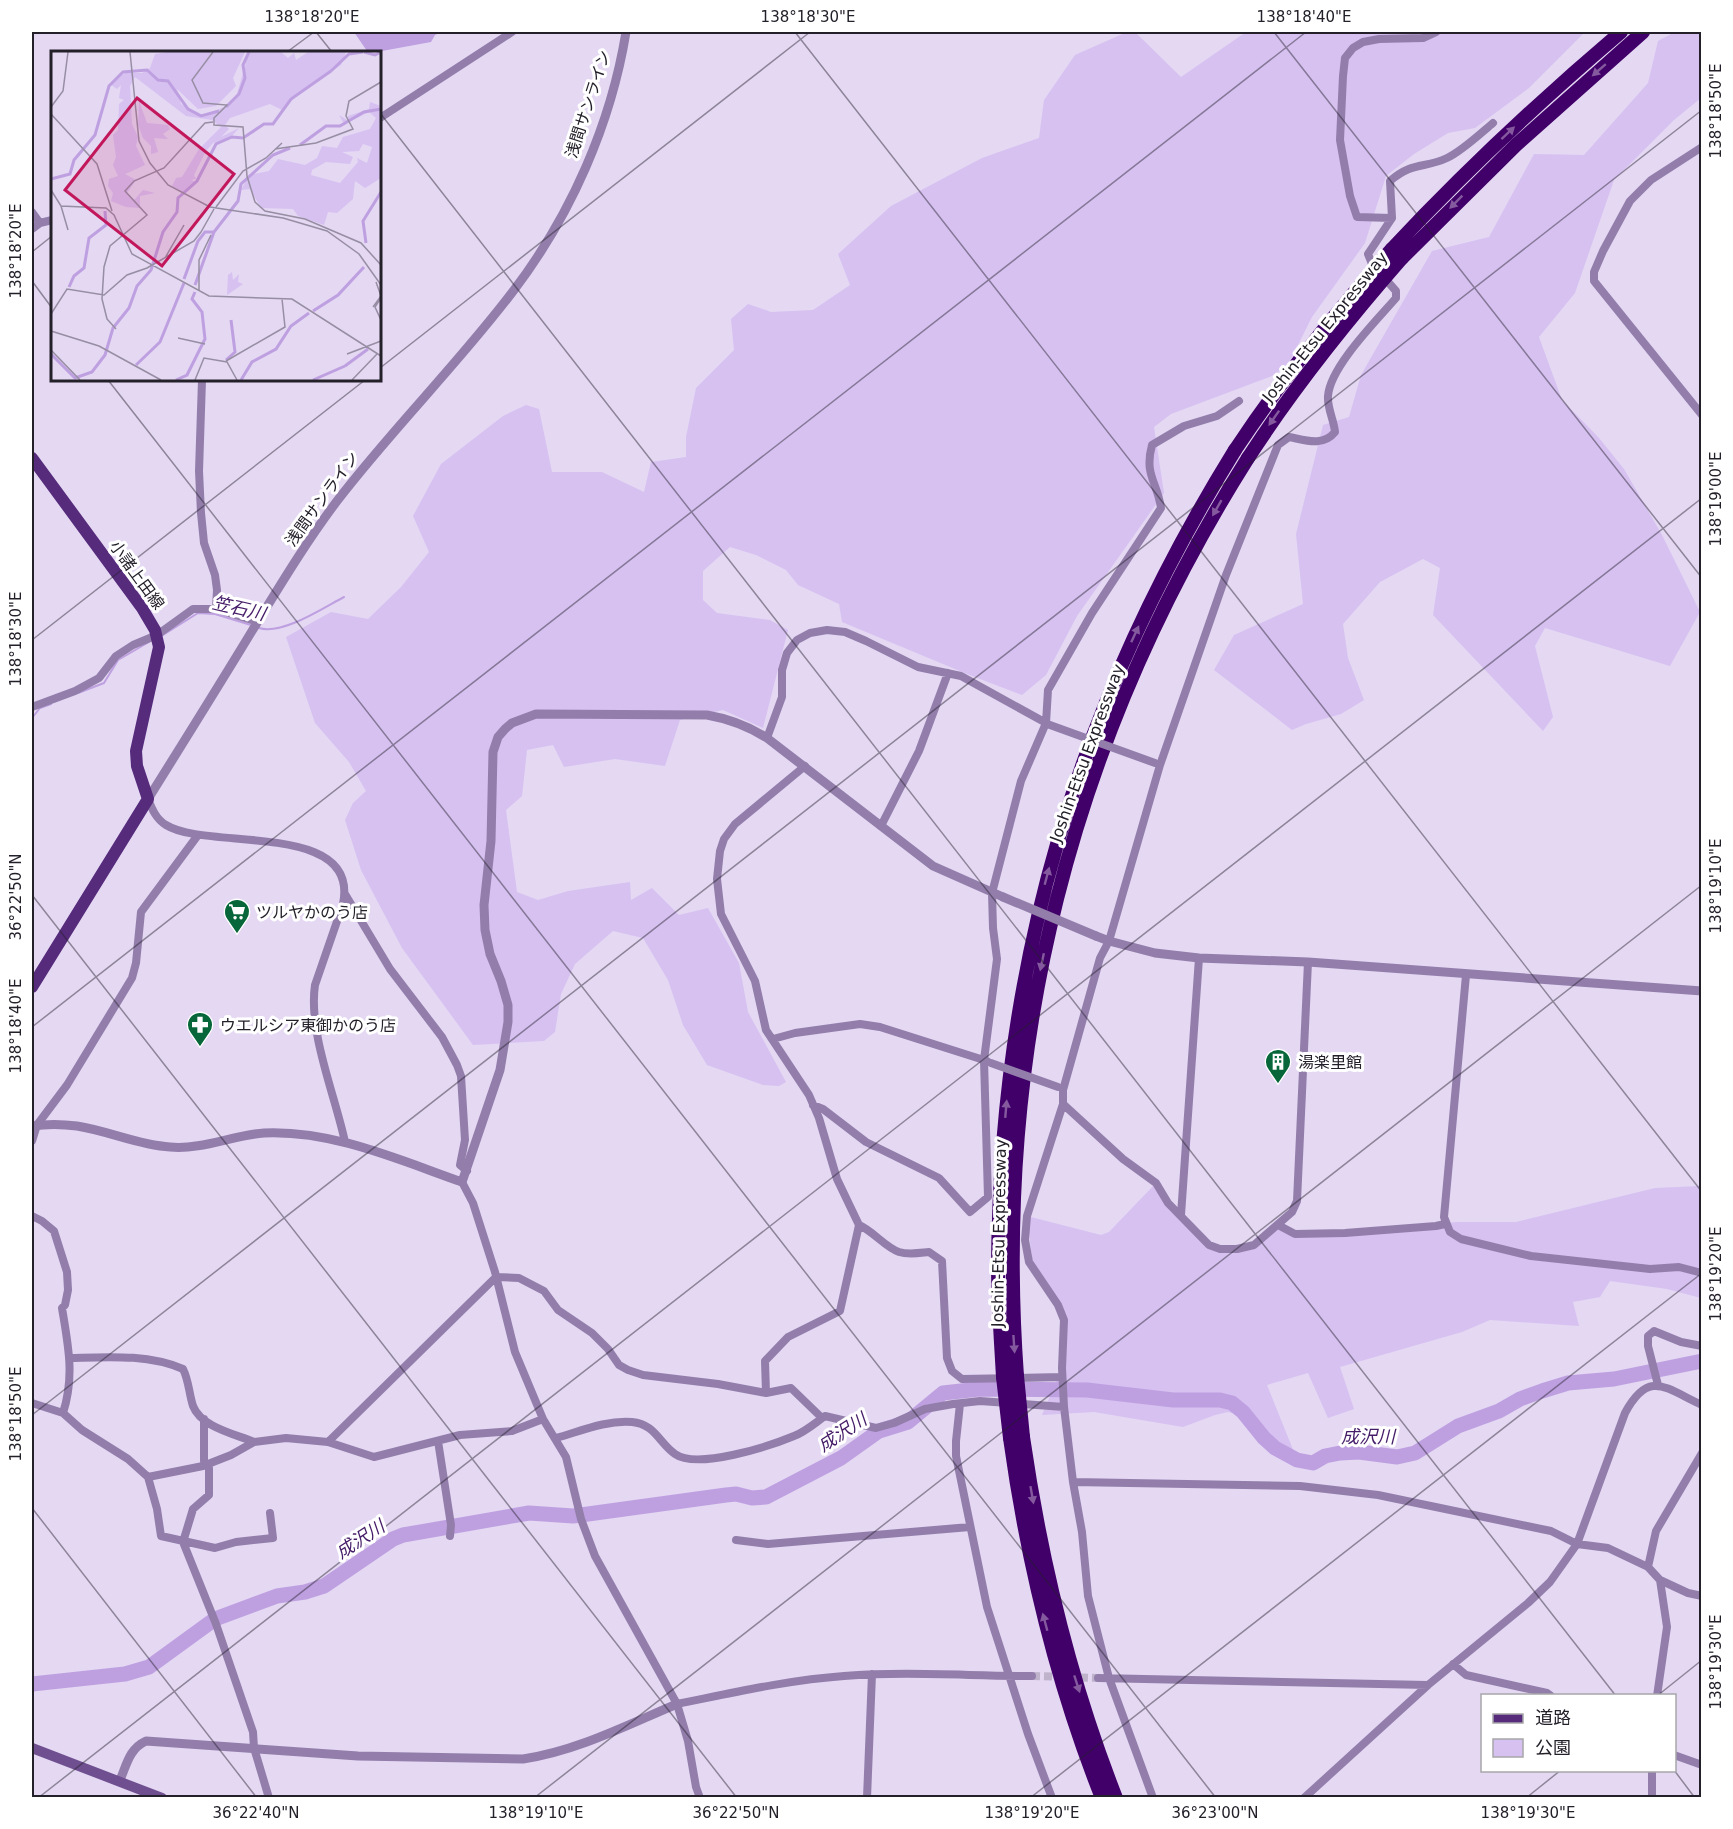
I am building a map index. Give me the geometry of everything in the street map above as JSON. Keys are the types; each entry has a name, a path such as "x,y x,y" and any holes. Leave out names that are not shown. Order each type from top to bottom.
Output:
{"highway":[{"name":"Joshin-Etsu Expressway","path":"1010,1376 1016,1152 1030,1030 1053,910 1084,800 1150,633 1220,501 1248,458 1307,373 1427,212 1504,136 1621,32"},
{"name":"Joshin-Etsu Expressway","path":"1102,1797 1077,1730 1041,1605 1017,1493 1017,1437 998,1267 1002,1151 1016,1026 1036,916 1070,798 1110,689 1166,570 1207,496 1259,414 1318,337 1397,253 1643,32"},
{"name":"Joshin-Etsu Expressway","path":"1017,1437 1054,1602 1090,1726 1116,1797"}],"main road":[{"name":"小諸上田線","path":"32,458 142,608 157,635 158,654 136,751 137,766 148,799"},
{"name":"浅間サンライン","path":"32,987 148,799"},
{"path":"32,1748 162,1797"}],"street":[{"path":"381,117 512,32"},
{"name":"浅間サンライン","path":"148,799 258,622 337,501 476,337 540,254 590,158 610,102 626,32"},
{"path":"1392,218 1358,217 1350,196 1340,140 1342,76 1345,58 1353,48 1363,42 1379,39 1423,38 1436,32"},
{"path":"1153,1797 1109,1678 1088,1596 1082,1532 1064,1407 1062,1344 1064,1320 1058,1305 1029,1262 1025,1240 1027,1216 1063,1104 1060,1089 1100,958 1109,941 1158,764 1226,575 1278,445 1289,437 1323,442 1331,438 1335,432 1327,400 1329,387 1337,369 1396,298 1396,291 1372,264 1368,254 1392,218 1390,181 1401,171 1412,166 1448,158 1493,123"},
{"path":"1701,147 1651,180 1630,201 1603,250 1594,273 1594,281 1701,415"},
{"path":"32,212 40,223"},
{"path":"32,229 40,223 51,220"},
{"path":"202,381 198,471 204,543 215,575 217,590 216,609"},
{"path":"813,1105 823,1109 866,1142 939,1178 970,1212 988,1197 988,1061 997,959 992,893 1021,781 1048,724 1048,690 1066,656 1161,508 1148,465 1152,445 1184,426 1217,416 1239,401"},
{"path":"32,707 75,691 99,678 116,657 133,645 157,635 193,609 216,609 258,622"},
{"path":"767,738 782,697 782,670 787,653 797,640 810,633 827,630 845,632 887,650 918,667 961,676 1048,724 1158,764"},
{"path":"881,826 919,751 948,673"},
{"path":"462,1182 500,1070 508,1022 508,1005 490,954 484,913 491,841 493,752 498,737 512,723 536,714 707,715 732,720 767,738 933,866 1096,936 1155,953 1199,958 1308,962 1701,991"},
{"path":"766,1393 765,1361 788,1337 840,1311 859,1226 837,1179 809,1095 766,1030 755,981 722,914 717,879 720,851 724,839 735,824 805,766"},
{"path":"148,799 154,814 160,821 174,829 198,835 283,843 310,849 321,855 338,871 342,877 345,894 390,969 442,1037 457,1065 461,1076 465,1140 460,1165 467,1171"},
{"path":"32,1141 34,1126 62,1092 132,978 136,963 141,912 198,835"},
{"path":"345,894 315,985 314,1005 317,1033 345,1142"},
{"path":"1181,1215 1199,958"},
{"path":"1063,1104 1123,1159 1156,1183 1168,1203 1209,1245 1220,1249 1238,1249 1254,1245 1292,1212 1297,1201 1308,962"},
{"path":"1466,975 1444,1217 1450,1232 1461,1239 1531,1256 1650,1269 1679,1267 1701,1273"},
{"path":"773,1039 795,1033 860,1024 880,1027 988,1061 1060,1089"},
{"path":"34,1126 76,1126 142,1143 172,1148 198,1146 243,1135 288,1134 345,1142 374,1150 462,1182 473,1203 496,1277 515,1352 543,1419 566,1457 581,1519 595,1556 677,1704 700,1797"},
{"path":"32,1215 54,1231 67,1272 68,1290 65,1305 62,1308 70,1358 69,1394 63,1413"},
{"path":"1278,1225 1295,1234 1345,1233 1445,1224"},
{"path":"859,1226 866,1228 898,1252 928,1252 942,1261 946,1358 952,1371 962,1379 1062,1377"},
{"path":"328,1442 496,1277 519,1278 544,1291 558,1310 592,1333 620,1365 628,1370 643,1375 718,1384 766,1393 791,1388 822,1418"},
{"path":"1658,1385 1648,1346 1648,1336 1654,1331 1681,1342 1701,1346"},
{"path":"70,1358 128,1357 170,1363 183,1369 198,1416 254,1442"},
{"path":"1304,1797 1428,1684 1528,1603 1550,1582 1577,1544 1625,1413 1634,1397 1648,1385 1658,1385 1701,1405"},
{"path":"556,1438 608,1423 634,1422 651,1428 675,1455 692,1459 731,1456 796,1435 825,1416 876,1428 894,1423 925,1409 980,1401 1064,1407"},
{"path":"32,1403 63,1413 82,1430 128,1459 148,1477 157,1509 161,1536 214,1548 236,1542 273,1538 270,1513"},
{"path":"960,1404 956,1456 987,1606 1028,1734 1052,1797"},
{"path":"204,1419 204,1461 210,1468 209,1496 193,1509 183,1542 216,1624 253,1732 254,1748 269,1797"},
{"path":"148,1477 207,1464 231,1455 254,1442 286,1438 328,1442 374,1457 460,1435 513,1431 543,1419"},
{"path":"438,1441 451,1531"},
{"path":"1648,1567 1656,1531 1701,1453"},
{"path":"1073,1482 1300,1486 1378,1495 1551,1531 1577,1544 1608,1548 1648,1567 1660,1580 1688,1593 1701,1596"},
{"path":"736,1540 768,1544 970,1527"},
{"path":"1657,1694 1667,1627 1660,1580"},
{"path":"1453,1664 1466,1675 1549,1694"},
{"path":"120,1780 136,1745 146,1741 358,1756 523,1759 542,1756 586,1742 677,1704 783,1683 899,1673 1032,1676"},
{"path":"867,1797 872,1674"},
{"path":"1098,1678 1428,1684"},
{"path":"1676,1756 1701,1765"},
{"path":"1652,1772 1652,1797"}],"green space":[{"path":"1127,32 1135,32 1181,77 1246,32 1585,32 1529,88 1475,128 1448,133 1414,154 1386,176 1365,243 1312,317 1288,365 1272,376 1171,414 1154,427 1164,493 1077,616 1046,675 1022,695 842,622 839,604 798,585 786,570 756,555 730,547 703,571 703,600 717,613 770,620 788,630 763,728 723,710 680,720 665,766 615,759 564,767 553,745 527,750 522,796 506,810 517,892 538,900 568,891 630,882 631,900 652,888 679,915 708,908 739,963 748,1012 786,1082 779,1086 763,1085 707,1065 683,1025 668,980 643,938 613,931 575,964 561,994 555,1032 544,1041 473,1045 402,948 361,870 345,820 353,803 366,791 349,762 315,723 286,637 331,612 368,619 401,587 429,552 413,516 441,464 503,416 526,405 539,409 552,472 602,472 644,492 651,462 686,457 686,437 696,388 734,350 731,319 748,304 771,312 813,310 850,285 838,254 891,206 982,158 1039,138 1044,100 1075,55"},
{"path":"1675,32 1701,33 1701,98 1674,120 1614,180 1575,293 1539,337 1562,400 1599,438 1624,469 1662,535 1700,612 1670,666 1545,628 1535,646 1553,717 1543,731 1433,615 1440,568 1423,559 1380,582 1343,624 1348,658 1364,700 1341,714 1292,730 1214,670 1234,635 1303,604 1296,534 1323,425 1349,417 1361,375 1432,251 1489,237 1534,154 1584,155 1648,83 1658,41"},
{"path":"1156,1183 1200,1237 1220,1249 1254,1245 1278,1225 1295,1234 1458,1222 1516,1222 1655,1188 1700,1186 1701,1298 1667,1289 1610,1281 1600,1297 1573,1302 1579,1326 1490,1320 1462,1332 1340,1367 1354,1409 1328,1418 1308,1373 1267,1385 1296,1457 1280,1448 1244,1416 1228,1412 1183,1427 1094,1412 1042,1415 1062,1368 1064,1320 1032,1259 1027,1216 1101,1235 1109,1232"}],"shaded area":[{"path":"354,32 441,32 435,35 431,42 382,51 367,51"}],"waterway":[{"name":"笠石川","path":"259,628 279,628 291,624 344,597"},
{"name":"笠石川","path":"163,635 198,613 215,614 251,625"},
{"name":"笠石川","path":"78,693 104,683 118,660 149,642"},
{"name":"笠石川","path":"32,718 40,708 51,704"},
{"name":"成沢川","path":"32,1684 125,1674 149,1667 215,1619 277,1596 305,1592 324,1586 393,1539 403,1535 529,1513 573,1516 736,1494 752,1498 766,1497 841,1458 879,1431 908,1422 943,1393 979,1389 1087,1390 1173,1400 1220,1400 1232,1403 1243,1412 1275,1448 1297,1460 1313,1463 1325,1456 1340,1453 1359,1452 1397,1457 1415,1453 1458,1426 1499,1411 1520,1399 1542,1391 1568,1383 1614,1379 1702,1361"}],"tunnel":[{"path":"1032,1676 1098,1678"}],"place":[{"name":"ツルヤかのう店","path":"237,935"},
{"name":"ウエルシア東御かのう店","path":"200,1048"},
{"name":"湯楽里館","path":"1278,1085"}]}
